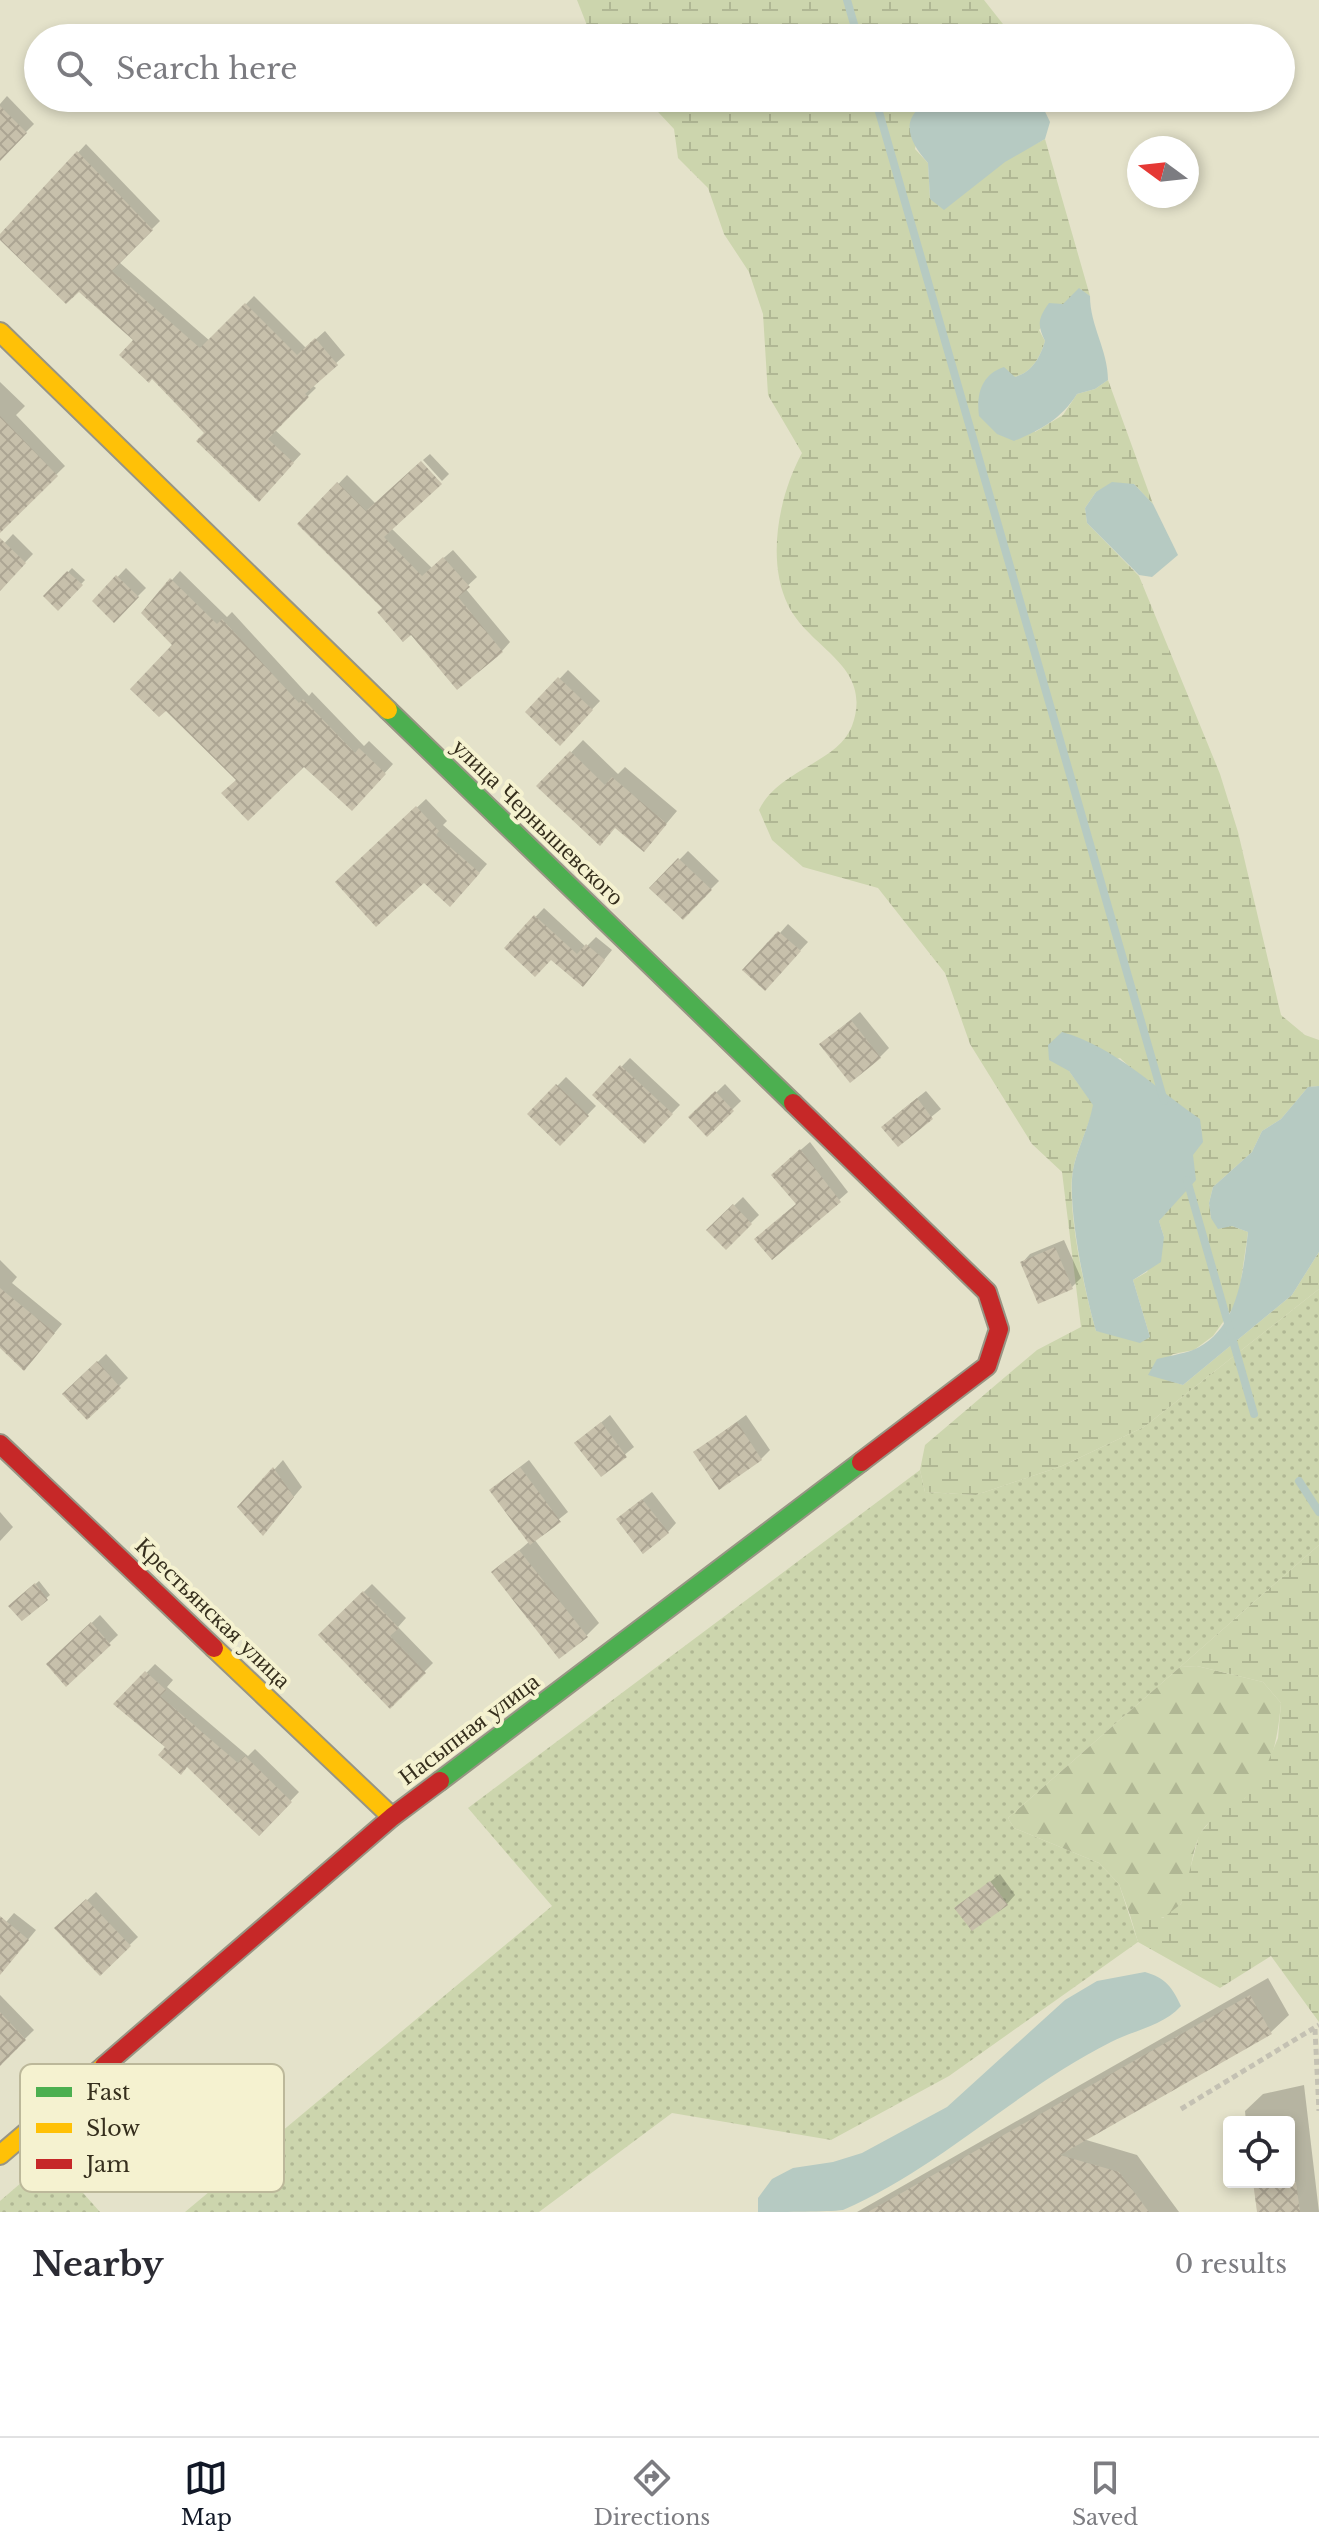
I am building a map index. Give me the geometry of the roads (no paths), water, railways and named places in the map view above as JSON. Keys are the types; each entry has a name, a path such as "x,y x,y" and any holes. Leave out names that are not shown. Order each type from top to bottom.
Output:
{"street":[{"name":"улица Чернышевского","path":"0,332 987,1292 999,1329 987,1366"},
{"name":"Насыпная улица","path":"106,2064 392,1817 987,1366"},
{"name":"Крестьянская улица","path":"0,1444 392,1817"},
{"name":"Насыпная улица","path":"0,2155 20,2138"}],"waterway":[{"path":"847,0 854,24"},
{"path":"879,112 1164,1101"},
{"path":"1187,1180 1254,1414"},
{"path":"1299,1481 1319,1512"}]}
